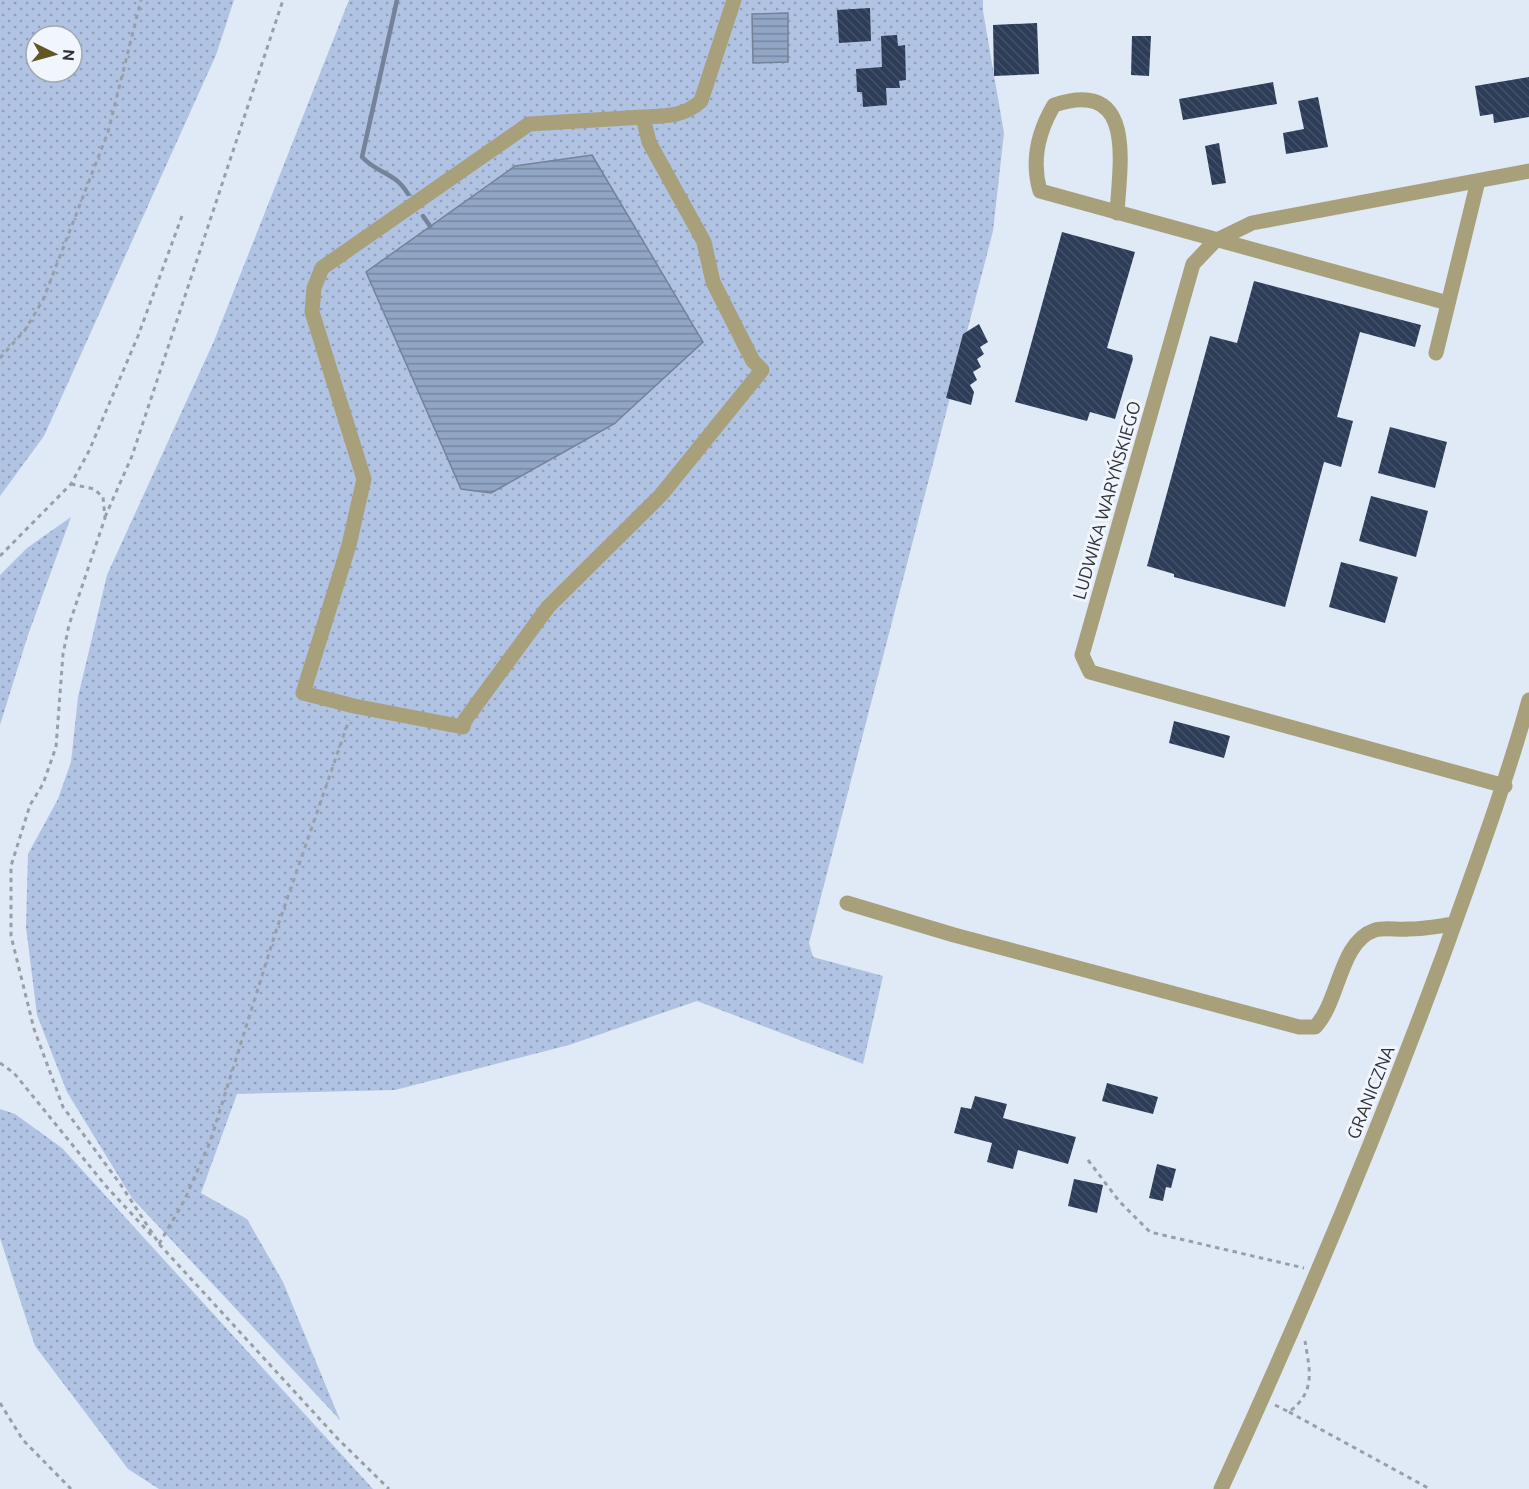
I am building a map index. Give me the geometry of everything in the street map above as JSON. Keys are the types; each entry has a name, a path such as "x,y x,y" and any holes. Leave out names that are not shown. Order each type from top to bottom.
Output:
{"street":[{"path":"643,117 649,142 704,242 713,282 753,362 762,370 661,495 548,607 465,720 463,727 354,706 303,693 349,545 364,479 312,312 312,296 322,268 529,124 643,117 678,115 690,111 701,101 734,0"},
{"path":"1117,213 1121,150 1119,130 1111,112 1098,102 1088,99 1070,99 1054,105 1044,121 1036,153 1035,174 1040,190 1117,213 1215,241 1448,303"},
{"name":"LUDWIKA WARYŃSKIEGO","path":"1505,786 1090,672 1082,655 1193,264 1215,241 1252,223 1529,171"},
{"path":"1436,353 1478,181"},
{"name":"GRANICZNA","path":"1221,1489 1299,1315 1406,1057 1505,786 1529,700"},
{"path":"847,903 954,935 1299,1028 1315,1027 1324,1017 1350,952 1365,935 1377,929 1422,929 1454,924"}],"path":[{"path":"0,358 25,330 43,300 108,132 141,0"},
{"path":"160,1245 121,1185 63,1107 34,1029 12,936 11,866 30,805 43,784 56,747 59,686 69,625 105,518 132,456 283,0"},
{"path":"0,556 71,484 89,451 138,336 182,216"},
{"path":"71,484 94,489 103,497 105,518"},
{"path":"160,1245 210,1142 276,931 354,706"},
{"path":"0,1063 14,1073 105,1185 338,1439 388,1489"},
{"path":"1089,1160 1119,1201 1150,1233 1317,1271"},
{"path":"1289,1412 1301,1402 1311,1381 1299,1315"},
{"path":"1262,1399 1430,1489"},
{"path":"0,1403 23,1440 71,1489"}],"shaded area":[{"path":"0,0 234,0 216,55 44,436 0,496"},
{"path":"349,0 983,0 1004,133 993,231 809,943 813,957 883,976 863,1064 697,1001 569,1045 395,1090 237,1094 201,1193 247,1219 283,1282 340,1420 132,1198 67,1092 37,1015 26,927 28,854 58,799 71,762 78,697 107,575 214,341"},
{"path":"788,13 788,62 753,63 752,14"},
{"path":"592,155 703,342 614,424 491,493 461,489 366,272 515,166"},
{"path":"71,517 28,635 0,725 0,575 27,548"},
{"path":"0,1109 15,1114 62,1148 373,1489 159,1489 128,1469 35,1346 0,1238"}],"building":[{"path":"870,8 871,41 839,43 837,10"},
{"path":"1037,23 1039,74 994,76 993,25"},
{"path":"897,35 898,46 905,45 906,80 899,81 900,88 886,88 887,105 863,107 862,92 857,92 856,69 882,67 881,36"},
{"path":"1132,36 1151,36 1149,76 1131,75"},
{"path":"1529,77 1529,117 1494,123 1493,114 1480,116 1475,86"},
{"path":"1273,82 1277,104 1183,120 1179,99"},
{"path":"1318,97 1328,147 1286,154 1283,133 1304,129 1298,101"},
{"path":"1219,143 1226,183 1212,185 1205,146"},
{"path":"1062,232 1135,252 1107,348 1132,355 1133,359 1115,419 1090,412 1087,421 1015,402"},
{"path":"1254,281 1421,325 1415,347 1360,332 1337,417 1353,421 1341,467 1324,462 1285,607 1174,577 1174,574 1147,566 1210,336 1237,343"},
{"path":"979,324 988,342 980,347 984,354 977,359 981,367 973,372 977,380 970,385 974,392 971,405 946,398 963,334"},
{"path":"1390,427 1447,442 1435,488 1378,473"},
{"path":"1371,496 1428,511 1416,557 1359,541"},
{"path":"1341,562 1398,577 1385,623 1329,607"},
{"path":"1174,721 1230,736 1224,758 1169,743"},
{"path":"1107,1083 1158,1097 1153,1114 1102,1101"},
{"path":"975,1096 1007,1104 1003,1118 1076,1137 1068,1164 1018,1150 1013,1169 987,1162 992,1143 954,1133 961,1107 971,1109"},
{"path":"1157,1164 1176,1169 1171,1188 1166,1187 1163,1201 1149,1198"},
{"path":"1074,1179 1103,1185 1097,1213 1068,1206"}],"waterway":[{"path":"397,0 362,157 397,181 408,194"},
{"path":"423,216 430,226"}]}
